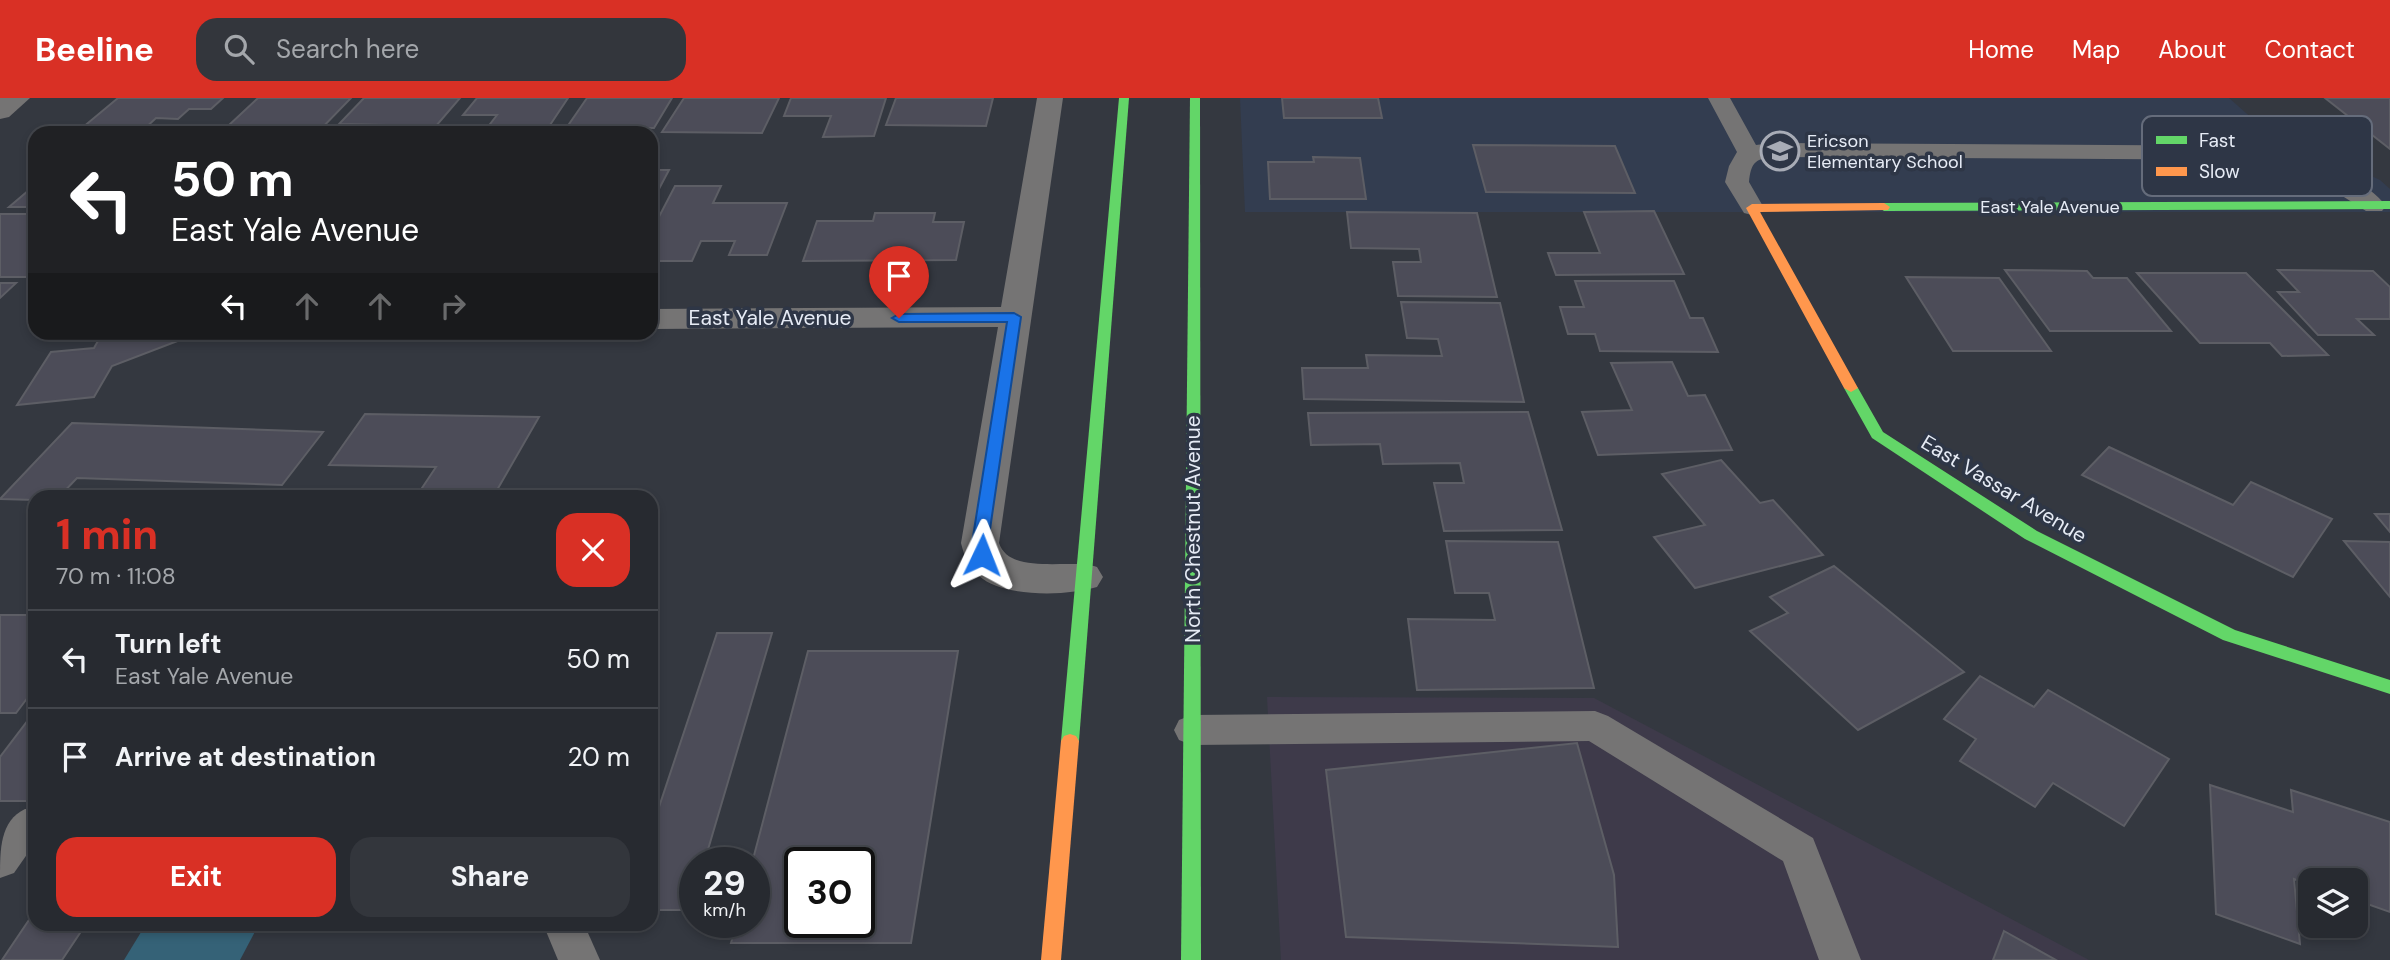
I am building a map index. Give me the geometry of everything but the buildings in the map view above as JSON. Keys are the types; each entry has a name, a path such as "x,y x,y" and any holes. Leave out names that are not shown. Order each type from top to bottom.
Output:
{"main road":[{"path":"1051,960 1124,98"},
{"name":"North Chestnut Avenue","path":"1191,960 1195,98"},
{"name":"East Yale Avenue","path":"1752,208 2382,206"},
{"name":"East Vassar Avenue","path":"1752,208 1877,435 2031,535 2229,635 2390,687"}],"street":[{"path":"0,111 17,98"},
{"path":"1050,98 980,543 982,555 997,571 1018,576 1083,577"},
{"name":"East Yale Avenue","path":"658,319 1014,317"}],"lane":[{"path":"1719,98 1737,126 1749,153"},
{"path":"1752,208 1737,182 1740,161 1749,153 1772,150 2142,152"},
{"path":"2364,196 2382,206"},
{"path":"1192,730 1595,726 1799,850 1840,960"},
{"path":"0,861 24,826 28,826"},
{"path":"566,931 579,960"}],"shaded area":[{"name":"Ericson Elementary School","path":"1240,98 2229,98 2249,116 2142,116 2142,196 2372,196 2372,176 2390,189 2390,212 1245,212"},
{"path":"1267,697 1594,698 2089,960 1281,960"},
{"path":"142,931 255,931 240,960 124,960"}],"traffic: fast":[{"path":"1070,741 1124,98"},
{"path":"1191,960 1195,98"},
{"path":"1884,207 2390,205"},
{"path":"1851,388 1877,435 2031,535 2229,635 2390,687"}],"traffic: slow":[{"path":"1851,388 1752,208 1884,207"},
{"path":"1051,960 1070,741"}],"place":[{"name":"Ericson Elementary School","path":"1780,151"}],"route":[{"path":"899,318 1014,317 980,543 982,555"}]}
